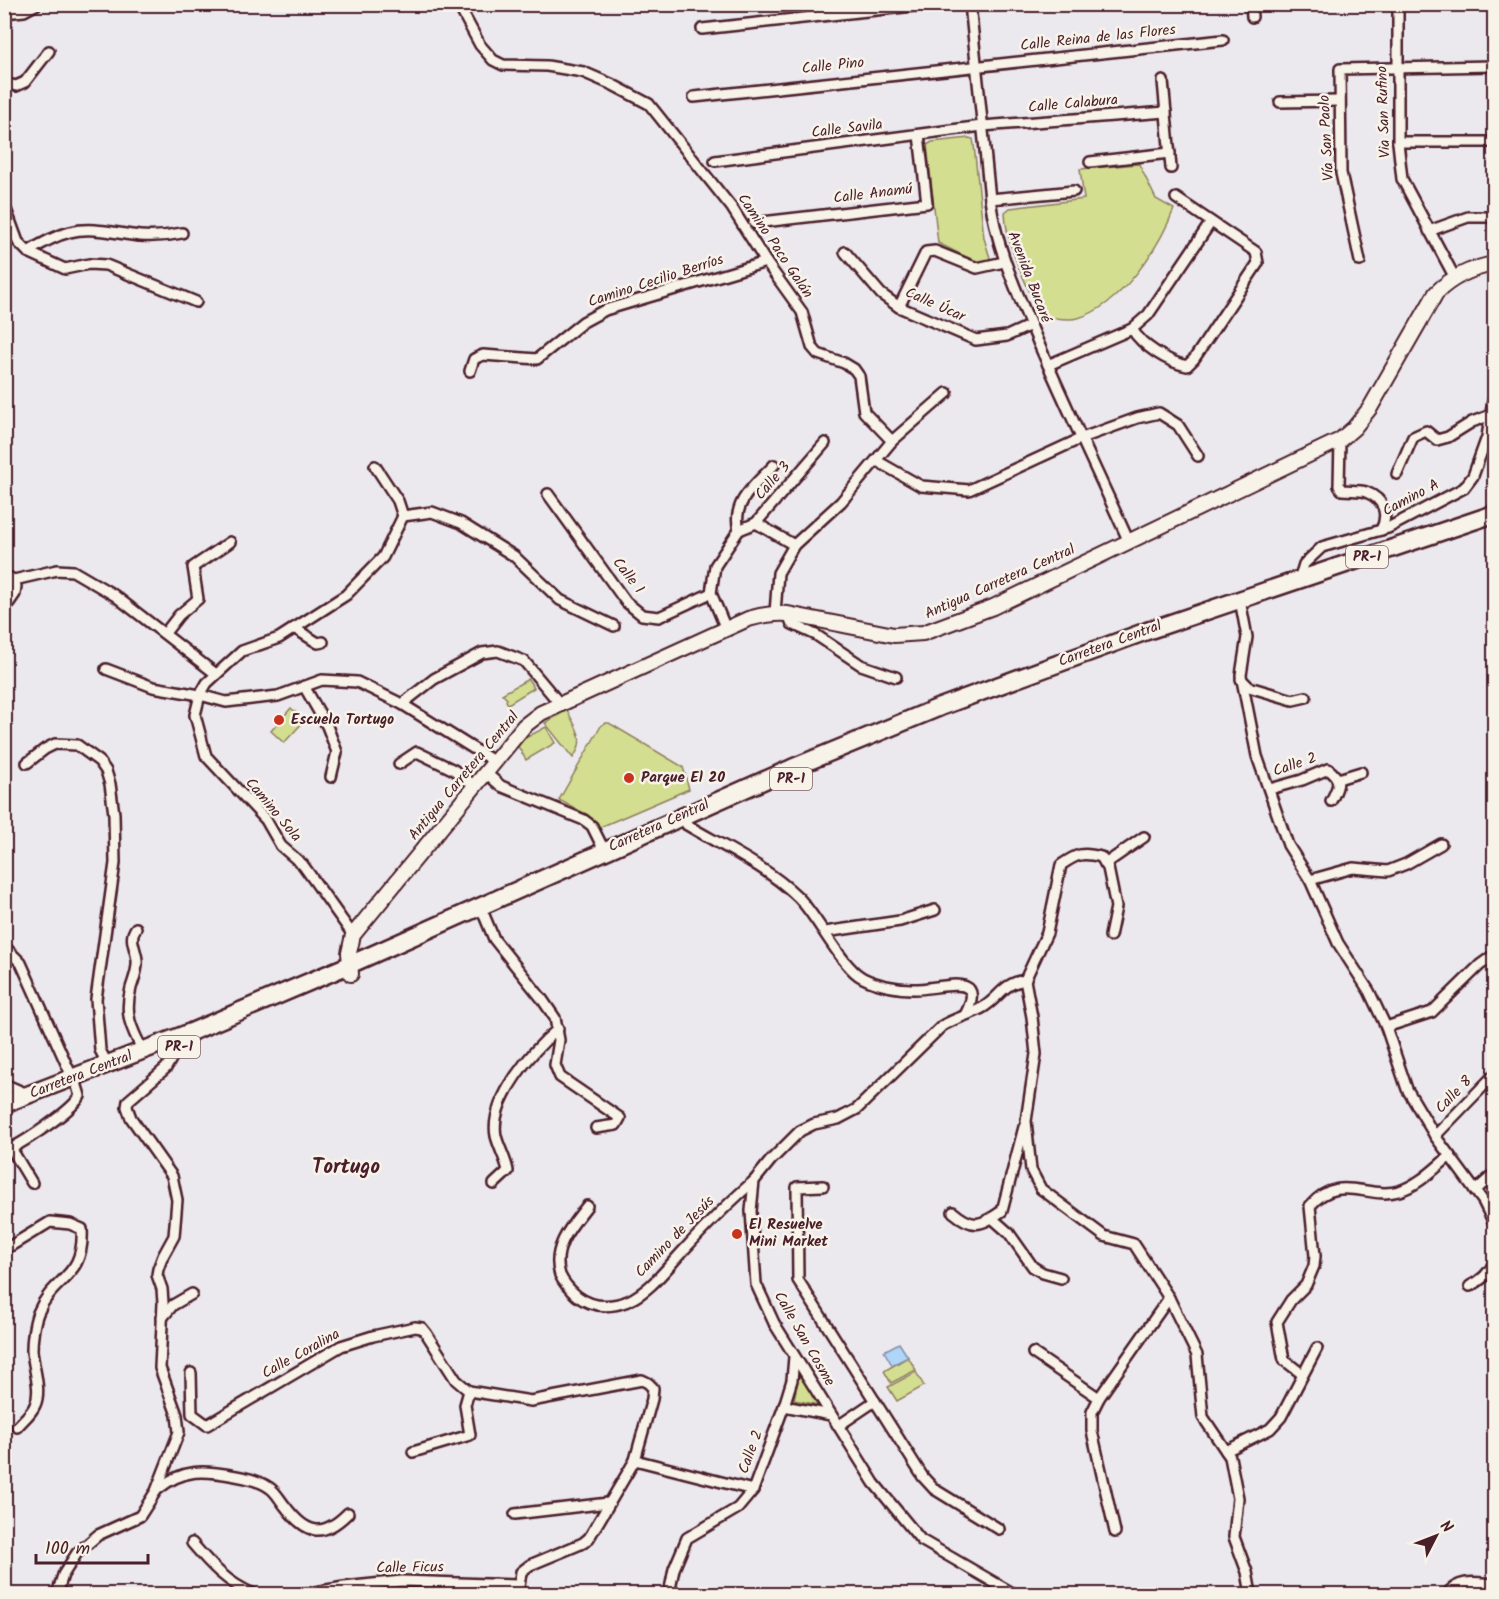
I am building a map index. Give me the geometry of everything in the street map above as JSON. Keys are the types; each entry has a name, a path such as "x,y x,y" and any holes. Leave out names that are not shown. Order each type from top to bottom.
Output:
{"highway":[{"name":"Carretera Central","path":"1241,604 1299,580 1494,514"},
{"name":"Carretera Central","path":"4,1104 75,1082 177,1043 484,915 792,768 940,707 1137,634 1494,525"},
{"name":"Carretera Central","path":"350,970 604,850 684,820"},
{"name":"Carretera Central","path":"4,1114 108,1065 143,1051 177,1043"}],"street":[{"name":"Camino Paco Galán","path":"456,4 480,45 493,60 503,65 547,66 584,72 649,104 732,208 766,262 802,312 812,347 818,354 854,369 861,384 864,412 892,441"},
{"path":"702,29 932,4"},
{"name":"Avenida Bucaré","path":"970,4 994,229 1004,262 1048,365 1129,542"},
{"path":"1251,4 1252,17"},
{"name":"Via San Rufino","path":"1398,4 1398,142 1402,179 1455,278"},
{"path":"4,8 30,7"},
{"path":"4,13 30,7"},
{"name":"Calle Reina de las Flores","path":"976,66 1223,40"},
{"path":"4,83 16,86 25,82 49,51"},
{"name":"Calle Pino","path":"694,97 976,66"},
{"path":"1397,67 1494,66"},
{"name":"Vía San Paolo","path":"1360,261 1341,173 1340,69 1397,67"},
{"path":"1163,81 1171,168"},
{"path":"1280,102 1339,101"},
{"name":"Calle Calabura","path":"982,126 1166,112"},
{"name":"Calle Savila","path":"716,161 982,126"},
{"name":"Calle Anamú","path":"754,223 927,203 920,135"},
{"path":"1398,142 1494,142"},
{"path":"1090,162 1170,153"},
{"path":"990,199 1074,191"},
{"path":"1132,329 1137,338 1175,363 1186,366 1194,359 1258,263 1256,252 1176,198"},
{"path":"4,204 18,242 28,252 65,269 89,264 106,266 196,302"},
{"path":"1430,231 1468,217 1494,217"},
{"path":"1048,365 1132,329 1148,315 1211,222"},
{"path":"28,252 48,239 73,231 104,231 149,236 182,233"},
{"path":"899,307 926,252 935,251 977,268 1004,262"},
{"name":"Calle Úcar","path":"845,252 881,294 899,307 976,340 1007,336 1031,325"},
{"name":"Camino Cecilio Berríos","path":"470,371 474,359 483,354 537,359 583,322 605,310 766,262"},
{"name":"Antigua Carretera Central","path":"353,935 525,726 541,713 748,619 782,614 894,634 923,633 993,607 1340,440 1354,428 1370,408 1404,345 1436,293 1445,284 1477,267 1494,264"},
{"path":"896,677 861,664 816,635 792,624 782,614 778,573 794,545 841,502 892,441 947,393"},
{"name":"Camino A","path":"1299,580 1304,564 1322,548 1381,531 1464,488 1473,476 1486,436 1493,401"},
{"path":"877,460 921,486 969,490 1082,438 1137,418 1159,413 1178,425 1198,456"},
{"path":"1397,474 1413,437 1426,431 1437,440 1448,437 1491,415"},
{"path":"1340,440 1339,486 1342,490 1364,491 1376,498 1386,514 1381,531"},
{"name":"Calle 3","path":"739,530 756,523 825,443"},
{"path":"726,629 711,594 715,566 739,530 735,518 745,497 774,465"},
{"path":"200,695 207,683 242,651 279,638 346,596 383,557 403,516 398,501 375,466"},
{"name":"Calle 1","path":"548,495 626,602 642,615 658,616 711,594"},
{"path":"403,516 432,512 460,523 514,556 560,600 614,626"},
{"path":"756,523 794,545"},
{"path":"165,633 178,615 198,599 192,567 230,542"},
{"path":"7,577 14,580 57,570 73,571 114,595 216,674"},
{"path":"4,610 15,594 16,586 7,577"},
{"path":"1241,604 1247,637 1241,679 1257,756 1288,845 1310,880 1338,943 1369,991 1386,1027 1407,1089 1494,1223"},
{"path":"294,628 318,644 323,642"},
{"path":"402,704 434,679 482,653 498,651 524,661 560,704"},
{"path":"106,669 153,687 226,702 278,696 322,680 357,681 402,704 491,767 501,786 584,820 592,826 604,850"},
{"path":"1241,679 1249,687 1293,700 1306,697"},
{"path":"304,686 327,726 337,752 330,777"},
{"name":"Camino Sola","path":"200,695 195,716 206,756 266,820 281,846 303,865 353,935"},
{"path":"27,763 45,749 56,744 77,745 99,761 110,784 114,814 115,863 96,999 100,1050 108,1065"},
{"path":"399,764 417,752 454,770 475,786"},
{"name":"Calle 2","path":"1270,789 1328,769 1338,779 1331,801"},
{"path":"1338,779 1361,772"},
{"path":"684,820 756,864 782,883 813,913 851,970 861,977 876,984 913,990 958,984 966,987 973,999 965,1015"},
{"path":"1105,864 1144,837"},
{"path":"1310,880 1353,868 1388,871 1406,864 1441,844"},
{"path":"952,1212 965,1222 977,1224 1002,1211 1026,1121 1036,1054 1025,980 1047,933 1061,865 1076,855 1087,853 1101,857 1105,864 1116,908 1110,936"},
{"path":"825,932 900,921 935,910"},
{"path":"484,915 494,939 555,1018 559,1040 555,1065 560,1077 620,1118 616,1125 596,1128"},
{"path":"136,928 131,938 137,960 136,973 129,994 127,1011 131,1028 143,1051"},
{"path":"350,970 349,945 353,935"},
{"path":"4,946 21,963 80,1096 73,1105 8,1150 32,1183"},
{"path":"1386,1027 1432,1012 1480,965 1494,955"},
{"path":"754,1181 800,1131 814,1124 838,1119 857,1108 942,1026 956,1017 989,1004 1012,982 1025,980"},
{"path":"494,1184 508,1171 496,1134 497,1111 528,1058 558,1029"},
{"path":"57,1594 63,1575 77,1553 98,1535 141,1516 156,1491 179,1432 177,1415 160,1368 162,1289 157,1275 174,1236 177,1200 172,1176 131,1118 127,1107 128,1101 166,1068 177,1043"},
{"name":"Calle 8","path":"1436,1136 1494,1075"},
{"path":"4,1084 30,1095"},
{"path":"1026,1121 1031,1170 1041,1189 1104,1236 1134,1244 1169,1298 1197,1355 1203,1417 1230,1456 1238,1498 1234,1537 1247,1572 1251,1594"},
{"path":"1302,1374 1284,1360 1277,1322 1291,1300 1306,1285 1314,1266 1310,1206 1321,1197 1341,1188 1373,1192 1398,1191 1418,1183 1450,1156"},
{"path":"1475,1191 1494,1174"},
{"name":"Camino de Jesús","path":"587,1206 569,1229 562,1243 558,1261 560,1274 567,1288 584,1301 600,1307 629,1300 647,1289 730,1201 754,1181"},
{"name":"Calle San Cosme","path":"754,1181 751,1211 756,1284 774,1323 794,1357 874,1483 921,1539 1014,1594"},
{"path":"823,1186 797,1187 798,1280 920,1472 934,1489 999,1529"},
{"path":"992,1218 1009,1233 1033,1267 1043,1273 1061,1278"},
{"path":"4,1250 50,1222 70,1224 82,1229 83,1244 76,1265 48,1297 38,1314 32,1347 38,1398 34,1408 17,1427"},
{"path":"1470,1286 1488,1274 1494,1263"},
{"path":"162,1318 173,1305 192,1294"},
{"path":"1115,1532 1092,1431 1092,1412 1099,1398 1169,1298"},
{"name":"Calle Coralina","path":"191,1373 192,1414 207,1425 341,1346 415,1327 422,1328 456,1380 469,1391"},
{"path":"1226,1451 1270,1430 1281,1417 1317,1348"},
{"path":"1033,1353 1099,1398"},
{"name":"Calle 2","path":"669,1594 674,1569 687,1538 738,1508 753,1490 784,1406 792,1380 794,1357"},
{"path":"413,1452 471,1435 465,1405 469,1391 531,1401 642,1380 653,1388 635,1460 589,1538 583,1543 530,1565 521,1572 518,1590"},
{"path":"838,1426 875,1401"},
{"path":"784,1406 831,1415"},
{"path":"635,1460 753,1490"},
{"path":"156,1491 178,1477 207,1470 247,1478 271,1488 293,1517 317,1530 327,1530 348,1513"},
{"path":"515,1514 608,1503"},
{"path":"192,1543 213,1568 245,1591 254,1594"},
{"name":"Calle Ficus","path":"304,1594 402,1581 518,1590"},
{"path":"1447,1594 1471,1581 1494,1584"}],"green space":[{"path":"973,139 984,238 990,258 985,262 972,260 938,243 927,145 932,142"},
{"path":"1139,164 1156,199 1174,209 1159,241 1123,289 1094,311 1074,319 1041,317 1013,252 1005,212 1010,208 1084,199 1080,169"},
{"path":"528,679 534,688 508,704 502,694"},
{"path":"291,708 305,720 284,743 271,731"},
{"path":"567,710 580,739 573,758 545,723"},
{"name":"Parque El 20","path":"609,723 683,767 689,789 598,828 588,815 559,800 601,726"},
{"path":"546,727 555,743 526,760 516,743"},
{"path":"908,1357 916,1370 891,1383 884,1371"},
{"path":"800,1370 824,1406 794,1400"},
{"path":"916,1372 924,1386 897,1401 888,1387"}],"water":[{"path":"899,1343 908,1357 892,1365 884,1351"}],"place":[{"name":"Escuela Tortugo","path":"279,720"},
{"name":"Parque El 20","path":"629,778"},
{"name":"El Resuelve Mini Market","path":"737,1234"}],"district":[{"name":"Tortugo","path":"346,1167"}]}
